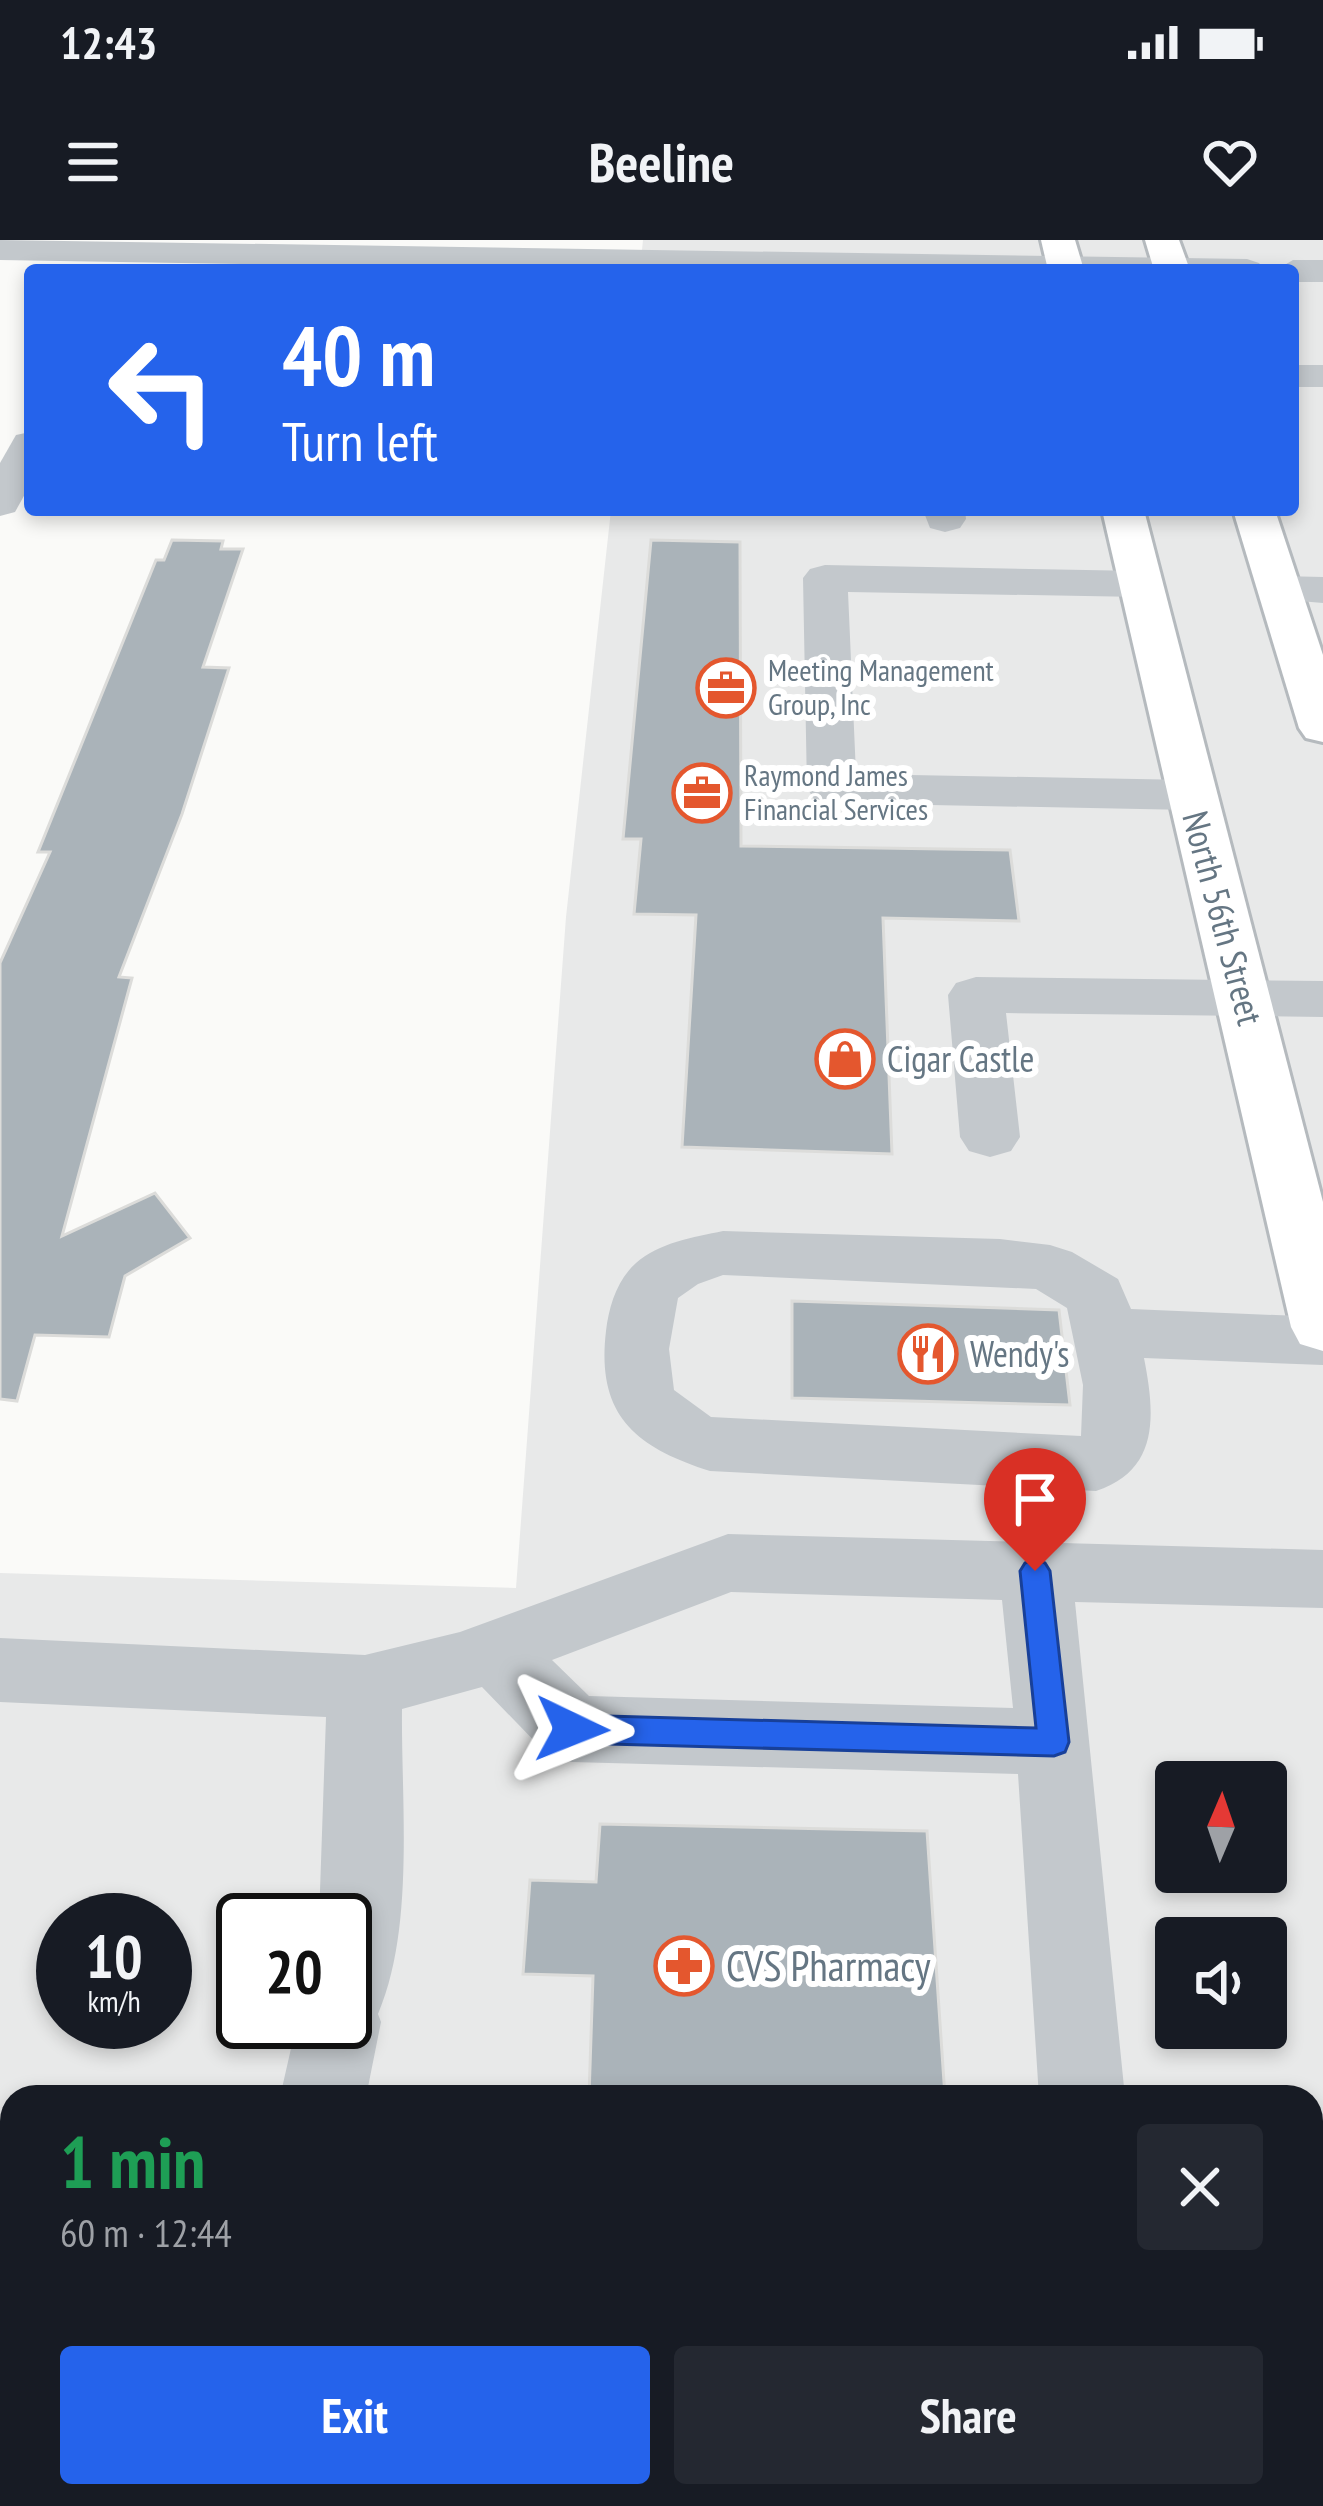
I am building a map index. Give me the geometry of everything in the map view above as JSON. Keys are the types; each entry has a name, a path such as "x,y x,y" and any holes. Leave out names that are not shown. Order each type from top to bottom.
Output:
{"main road":[{"name":"North 56th Street","path":"1124,516 1323,1327"},
{"path":"1258,516 1302,589 1323,728"}],"street":[{"path":"0,250 128,254 809,251 889,264"},
{"path":"966,264 1063,259 1118,264"},
{"path":"0,502 24,456"},
{"path":"1141,584 825,578 832,788 1190,795"},
{"path":"990,1137 976,995 1323,999"},
{"path":"723,1252 1050,1268 1095,1294 1106,1332 1120,1430 1113,1449 1096,1464 710,1445 673,1431 651,1411 639,1393 633,1370 642,1298 660,1277 687,1262 723,1252"},
{"path":"1106,1332 1323,1341"},
{"path":"0,1670 365,1687 494,1651 728,1562 1323,1579"},
{"path":"1035,1571 1054,1742 1081,2085"},
{"path":"494,1651 572,1729 1054,1742"},
{"path":"360,1893 365,1687"},
{"path":"326,2085 333,2049"}],"shaded area":[{"path":"643,240 1323,240 1323,2085 0,2085 0,1573 516,1588 566,917 610,516 1299,516 1299,264 641,264"}],"building":[{"path":"172,540 223,541 221,549 243,549 203,667 229,668 182,814 119,977 132,978 62,1236 155,1193 190,1238 125,1276 109,1337 35,1335 17,1401 0,1399 0,963 50,852 38,852 156,560 164,560"},
{"path":"651,540 740,542 741,846 1010,850 1019,921 883,918 892,1154 682,1147 696,915 634,914 641,839 623,839"},
{"name":"Wendy's","path":"792,1301 1059,1310 1070,1405 792,1398"},
{"name":"CVS Pharmacy","path":"600,1824 927,1831 944,2085 589,2085 593,1976 523,1974 530,1880 596,1882"}],"place":[{"name":"Meeting Management Group, Inc","path":"726,688"},
{"name":"Raymond James Financial Services","path":"702,793"},
{"name":"Cigar Castle","path":"845,1059"},
{"name":"Wendy's","path":"928,1354"},
{"name":"CVS Pharmacy","path":"684,1966"}],"route":[{"path":"572,1729 1054,1742 1035,1571"}]}
